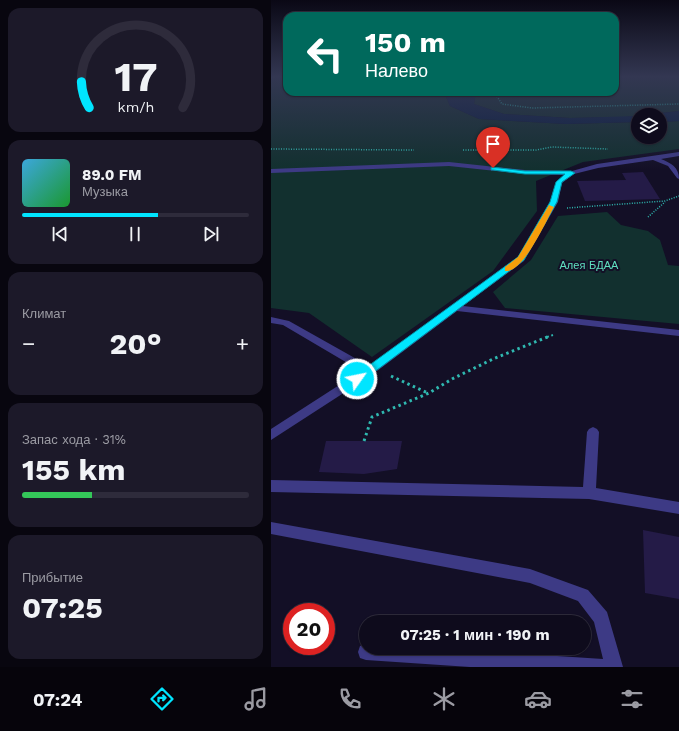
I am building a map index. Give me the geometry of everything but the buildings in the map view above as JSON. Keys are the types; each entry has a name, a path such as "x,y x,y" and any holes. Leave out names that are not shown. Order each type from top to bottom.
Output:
{"lane":[{"path":"271,171 449,164 525,172 571,173 622,162 678,154"},
{"path":"670,165 678,154"},
{"path":"654,158 670,165 679,177"},
{"path":"271,435 372,370 521,259 554,202 559,182 571,173"},
{"path":"455,308 679,333"},
{"path":"271,320 286,323 372,370"},
{"path":"589,493 593,432"},
{"path":"271,486 589,493 679,508"},
{"path":"271,528 530,576 583,595 601,618 614,667"},
{"path":"413,655 603,667"}],"path":[{"path":"461,150 536,150 552,148 614,149"},
{"path":"271,149 421,150"},
{"path":"549,210 665,201 679,196"},
{"path":"648,217 665,201"},
{"path":"364,441 372,417 429,393 452,379 493,359 585,323"},
{"path":"372,370 429,393"}],"green space":[{"path":"271,108 455,108 479,119 566,124 631,122 631,144 667,144 667,122 679,121 679,149 583,162 536,181 537,211 493,271 372,357 309,313 271,308"},
{"path":"486,108 631,108 631,116 570,118 504,114"},
{"path":"667,108 679,108 679,111 667,112"},
{"name":"Алея БДАА","path":"607,212 621,225 648,231 660,240 668,265 679,266 679,324 505,308 493,292 531,260 558,216"}],"water":[{"path":"455,108 486,108 504,114 570,118 631,116 631,122 566,124 479,119"},
{"path":"679,111 679,121 667,122 667,112"}],"slow traffic":[{"path":"508,269 521,259 551,207"}],"route":[{"path":"357,379 521,259 554,202 559,182 571,173 525,172 493,168"}]}
